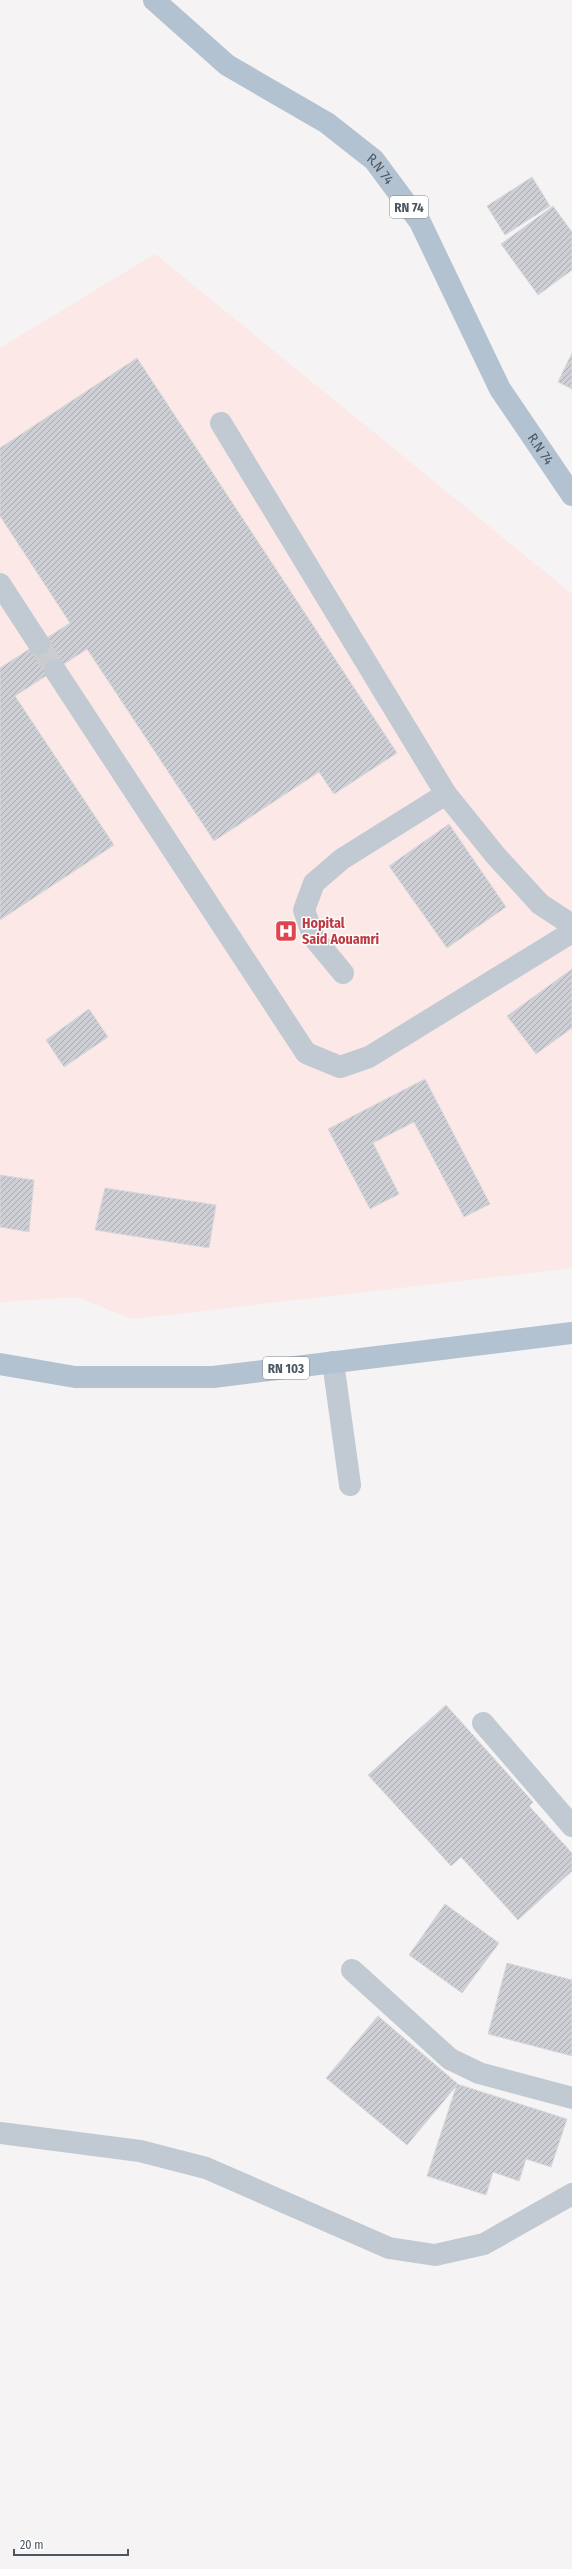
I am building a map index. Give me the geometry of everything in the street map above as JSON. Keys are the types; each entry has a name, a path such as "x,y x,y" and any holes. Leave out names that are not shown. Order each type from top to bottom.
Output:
{"main road":[{"name":"R.N 74","path":"154,0 227,65 327,123 374,160 420,222 500,389 572,495"},
{"name":"RN 103","path":"0,1364 75,1377 213,1377 572,1333"}],"street":[{"path":"221,423 446,794 496,856 540,904 572,925"},
{"path":"0,584 39,644"},
{"path":"55,670 306,1053 340,1068 369,1057 572,932"},
{"path":"343,973 314,938 304,910 314,883 342,859 446,794"},
{"path":"333,1362 350,1485"},
{"path":"483,1723 569,1823"},
{"path":"569,1823 572,1798"},
{"path":"352,1970 450,2059 479,2073 572,2098"},
{"path":"0,2133 140,2150 206,2168 389,2248 436,2255 484,2244 572,2194"}],"shaded area":[{"name":"Hopital Said Aouamri","path":"155,254 572,594 572,1268 132,1319 77,1297 0,1302 0,348"}],"building":[{"path":"532,177 550,206 505,235 487,206"},
{"path":"553,206 572,232 572,270 538,295 501,244"},
{"path":"572,353 572,389 558,382"},
{"path":"137,358 397,753 334,794 319,772 214,841 87,649 15,696 114,845 0,920 0,668 70,623 0,516 0,448"},
{"path":"449,824 506,907 447,948 389,866"},
{"path":"572,969 572,1028 536,1054 507,1016"},
{"path":"89,1009 108,1037 64,1067 46,1040"},
{"path":"425,1079 490,1204 464,1217 414,1122 373,1143 399,1194 370,1209 328,1129"},
{"path":"0,1175 34,1180 29,1232 0,1227"},
{"path":"105,1188 216,1205 209,1248 95,1230"},
{"path":"446,1705 533,1802 529,1806 572,1853 572,1871 518,1920 461,1857 451,1866 368,1775"},
{"path":"445,1904 499,1943 462,1993 409,1955"},
{"path":"507,1963 572,1980 572,2056 488,2034"},
{"path":"378,2016 458,2084 407,2145 326,2078"},
{"path":"457,2084 567,2119 551,2167 526,2159 519,2181 493,2172 486,2195 427,2176"}],"tunnel":[{"path":"39,644 55,670"}],"place":[{"name":"Hopital Said Aouamri","path":"286,931"}]}
